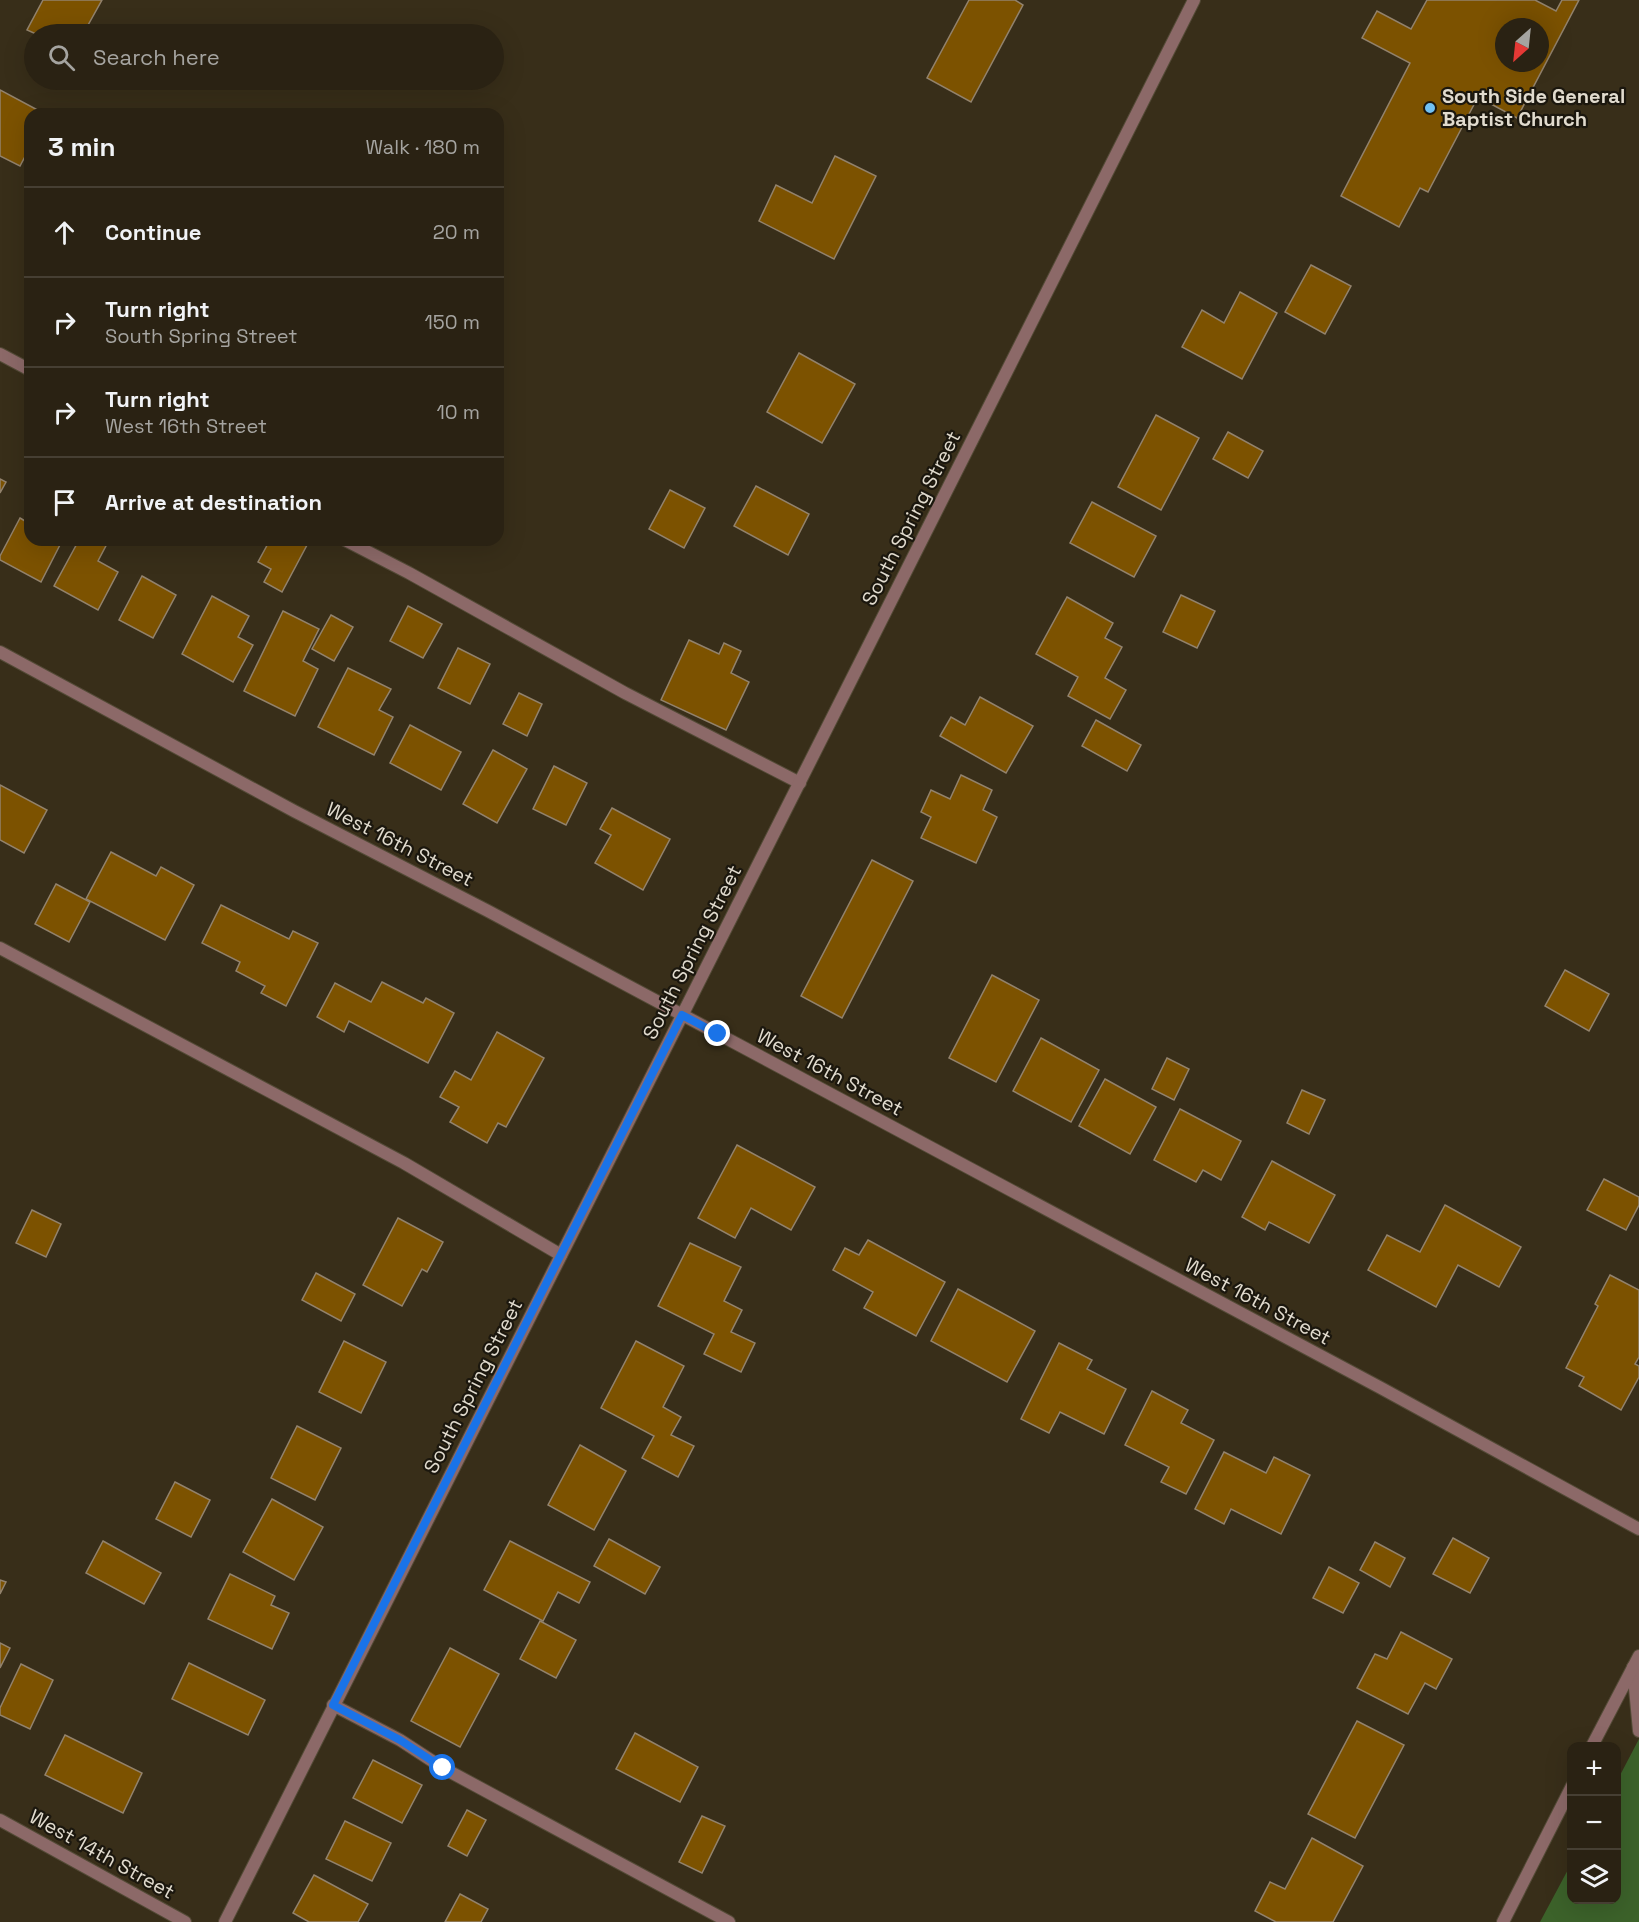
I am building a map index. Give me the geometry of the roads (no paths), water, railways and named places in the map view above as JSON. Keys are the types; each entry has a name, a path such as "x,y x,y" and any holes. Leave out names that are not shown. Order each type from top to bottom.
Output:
{"street":[{"name":"South Spring Street","path":"225,1922 1194,0"},
{"path":"0,354 24,367"},
{"path":"356,546 625,693 800,783"},
{"name":"West 16th Street","path":"0,652 283,806 488,911 1381,1388 1639,1529"},
{"path":"0,948 404,1163 561,1255"},
{"path":"1636,1661 1639,1731"},
{"path":"1594,1742 1636,1661"},
{"path":"333,1705 400,1740 443,1768 729,1922"},
{"path":"1503,1922 1567,1796"},
{"name":"West 14th Street","path":"0,1820 185,1922"}],"place":[{"name":"South Side General Baptist Church","path":"1430,108"}]}
